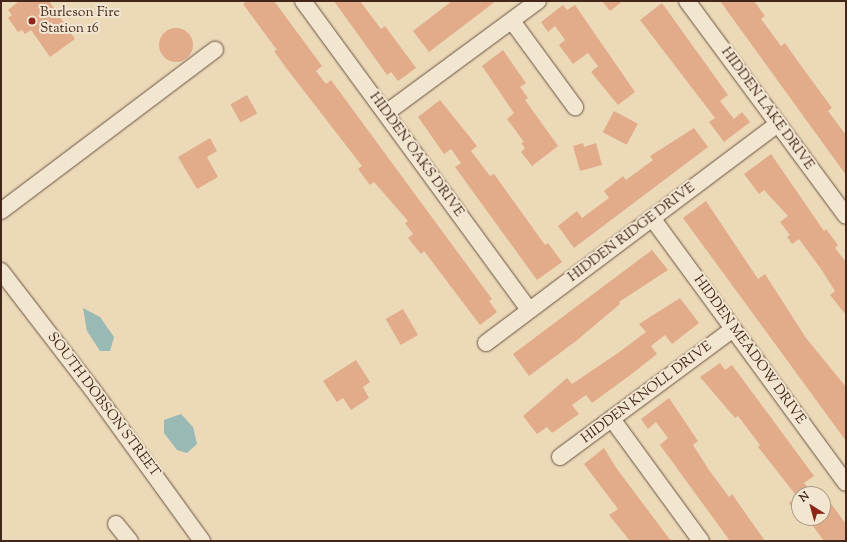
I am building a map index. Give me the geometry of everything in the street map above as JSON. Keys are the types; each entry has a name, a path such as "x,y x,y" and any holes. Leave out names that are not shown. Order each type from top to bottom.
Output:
{"street":[{"name":"HIDDEN OAKS DRIVE","path":"303,1 529,310"},
{"path":"386,113 538,1"},
{"name":"HIDDEN LAKE DRIVE","path":"687,1 846,216"},
{"path":"512,21 575,107"},
{"path":"1,211 215,50"},
{"name":"HIDDEN RIDGE DRIVE","path":"486,343 778,124"},
{"name":"HIDDEN MEADOW DRIVE","path":"652,218 846,483"},
{"name":"SOUTH DOBSON STREET","path":"1,271 92,389 202,541"},
{"name":"HIDDEN KNOLL DRIVE","path":"560,457 733,329"},
{"path":"612,419 701,541"},
{"path":"116,524 130,541"}],"water":[{"path":"83,308 100,317 114,337 110,351 100,351 87,331"},
{"path":"181,414 193,427 197,444 187,453 177,450 164,433 164,420"}],"building":[{"path":"19,1 49,1 75,39 50,57 31,30 25,34 22,30 18,32 8,18 12,15 8,10"},
{"path":"247,1 274,1 322,66 316,71 326,84 331,80 492,299 489,301 497,312 480,325 424,251 421,254 408,238 413,234 405,223 408,221 374,182 370,185 358,169 362,166 274,51 277,50 243,4"},
{"path":"334,1 360,1 381,29 385,26 416,68 398,81 391,72 387,75"},
{"path":"452,1 496,1 429,52 413,31"},
{"path":"602,1 623,1 610,11"},
{"path":"720,1 754,1 765,16 761,19 781,46 785,43 832,108 828,111 846,135 846,175"},
{"path":"662,3 728,95 720,101 734,119 742,112 750,122 724,142 709,122 715,118 640,20"},
{"path":"563,5 567,10 575,5 635,92 618,105 591,72 598,66 588,53 573,64 559,45 565,40 555,26 548,32 541,22"},
{"path":"176,28 188,33 193,45 188,57 176,62 164,57 159,45 164,33"},
{"path":"503,50 526,83 520,87 528,98 525,100 558,146 532,166 521,152 525,148 521,143 524,142 507,119 514,113 482,66"},
{"path":"247,95 257,113 241,123 230,104"},
{"path":"440,100 477,146 471,151 490,176 494,174 545,245 548,243 562,262 537,280 455,167 461,163 451,149 444,154 418,117"},
{"path":"614,111 638,124 627,145 603,132"},
{"path":"694,128 708,147 574,248 558,226 577,211 582,218 609,198 604,191 623,176 626,180 653,160 650,156"},
{"path":"210,138 217,151 207,157 218,177 197,189 178,157"},
{"path":"583,143 584,147 596,143 602,165 580,171 573,146"},
{"path":"771,154 824,231 826,229 838,245 835,248 846,262 846,315 830,295 835,291 799,239 792,244 787,237 790,235 780,222 788,216 764,190 759,194 744,174"},
{"path":"706,201 758,279 765,274 806,338 846,387 846,441 683,218"},
{"path":"652,250 668,270 619,302 620,304 576,341 529,376 513,354"},
{"path":"680,298 699,323 672,344 665,335 651,346 657,354 633,373 592,403 586,395 572,405 579,414 552,433 547,427 537,434 523,416 567,378 572,384 646,332 639,324"},
{"path":"403,309 418,335 401,345 386,319"},
{"path":"356,360 370,382 363,387 369,398 351,410 343,398 337,402 323,381"},
{"path":"720,363 725,370 732,365 814,476 804,483 806,486 791,486 791,489 758,447 760,445 738,416 735,418 700,377"},
{"path":"669,398 698,441 693,445 709,470 729,497 732,494 765,541 730,541 660,445 668,438 656,422 648,429 641,419"},
{"path":"604,448 617,469 671,541 630,541 609,515 618,509 584,464"},
{"path":"831,504 846,524 846,541 824,541 813,526 831,526"}],"place":[{"name":"Burleson Fire Station 16","path":"32,21"}]}
